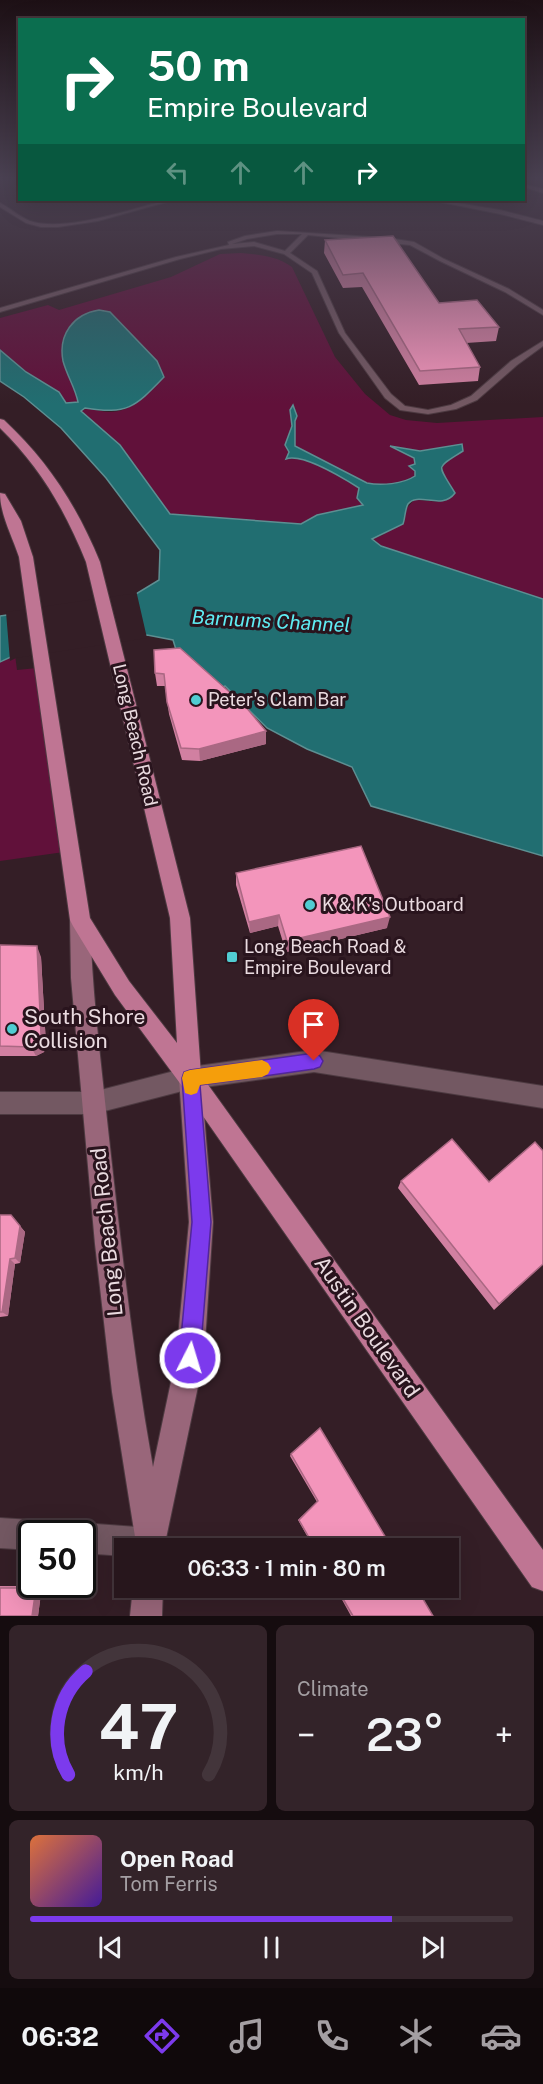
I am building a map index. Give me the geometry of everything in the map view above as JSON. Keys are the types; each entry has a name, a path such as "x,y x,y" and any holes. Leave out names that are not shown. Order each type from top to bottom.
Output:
{"main road":[{"name":"Long Beach Road","path":"0,422 40,462 60,490 78,525 99,583 180,918 201,1222 190,1358 152,1538"},
{"name":"Long Beach Road","path":"0,497 14,521 26,557 80,920 81,978 93,1103 126,1392 150,1538"},
{"name":"Long Beach Road","path":"80,920 122,987 190,1078"},
{"name":"Austin Boulevard","path":"190,1078 543,1576"},
{"path":"146,1616 147,1598"}],"street":[{"path":"0,1103 93,1103 190,1078 314,1061 543,1097"},
{"path":"0,1533 18,1534"},
{"path":"96,1539 114,1541"}],"lane":[{"path":"0,310 198,253"},
{"path":"287,253 315,273 342,333 388,396 403,408 428,412 453,407 474,398 514,363 543,343"},
{"path":"431,253 479,275 530,303 543,313"},
{"path":"0,301 15,305"}],"shaded area":[{"path":"220,254 262,255 292,267 335,357 365,394 390,415 406,420 437,423 543,417 543,599 381,546 372,539 383,535 414,500 441,501 455,493 445,476 443,467 444,462 456,455 462,444 420,451 393,447 414,458 415,476 393,484 370,484 331,468 295,446 295,421 290,410 292,426 285,445 289,451 287,459 294,458 313,463 359,488 363,505 317,515 301,524 170,514 120,445 81,411 91,409 109,412 125,409 140,400 164,377 110,312 69,376 75,387 78,402 66,403 59,392 26,372 0,350 0,318 48,305 59,310 171,277"},
{"path":"15,655 17,670 37,668 64,852 0,861 0,662"}],"water":[{"name":"Barnums Channel","path":"99,310 110,312 157,361 164,377 138,402 130,406 111,410 85,408 81,411 120,445 170,514 301,524 317,515 363,505 357,498 359,488 343,478 312,463 293,458 286,459 289,452 285,445 292,426 290,410 293,405 297,416 295,446 367,483 392,484 415,476 415,471 409,466 415,464 414,458 390,446 420,451 462,444 463,451 443,464 442,468 455,493 444,500 418,499 412,501 407,506 403,524 372,539 381,546 543,599 543,856 371,806 352,767 307,749 267,728 225,686 218,690 178,656 173,640 147,635 15,655 0,662 0,616 131,597 159,580 160,550 106,478 61,428 24,397 0,381 0,350 26,372 59,392 66,403 78,402 63,361 65,334 69,327 82,316"}],"pier":[{"path":"136,590 147,638 16,658 10,661 6,612 130,594"}],"building":[{"path":"332,253 405,253 439,303 477,300 499,327 459,329 480,367 420,371 363,273 343,275"},
{"name":"Peter's Clam Bar","path":"180,648 245,706 266,731 199,749 181,748 167,702 164,674 155,673 154,650"},
{"name":"K & K's Outboard","path":"361,846 390,917 287,941 279,915 249,922 236,873"},
{"path":"0,945 37,946 41,1035 39,1042 31,1047 0,1046"},
{"path":"452,1139 489,1182 535,1142 543,1151 543,1264 499,1304 401,1181"},
{"path":"0,1215 11,1215 20,1226 15,1258 10,1259 2,1312 0,1312"},
{"path":"320,1428 386,1538 309,1538 299,1520 318,1501 291,1454"},
{"path":"0,1588 18,1588 18,1598 35,1598 32,1616 0,1616"},
{"path":"342,1598 422,1598 433,1616 353,1616"}],"slow traffic":[{"path":"191,1087 190,1078 262,1068"}],"place":[{"name":"Peter's Clam Bar","path":"196,700"},
{"name":"K & K's Outboard","path":"310,905"},
{"name":"Long Beach Road & Empire Boulevard","path":"232,957"},
{"name":"South Shore Collision","path":"12,1029"}],"route":[{"path":"190,1358 201,1222 190,1078 314,1061"}]}
